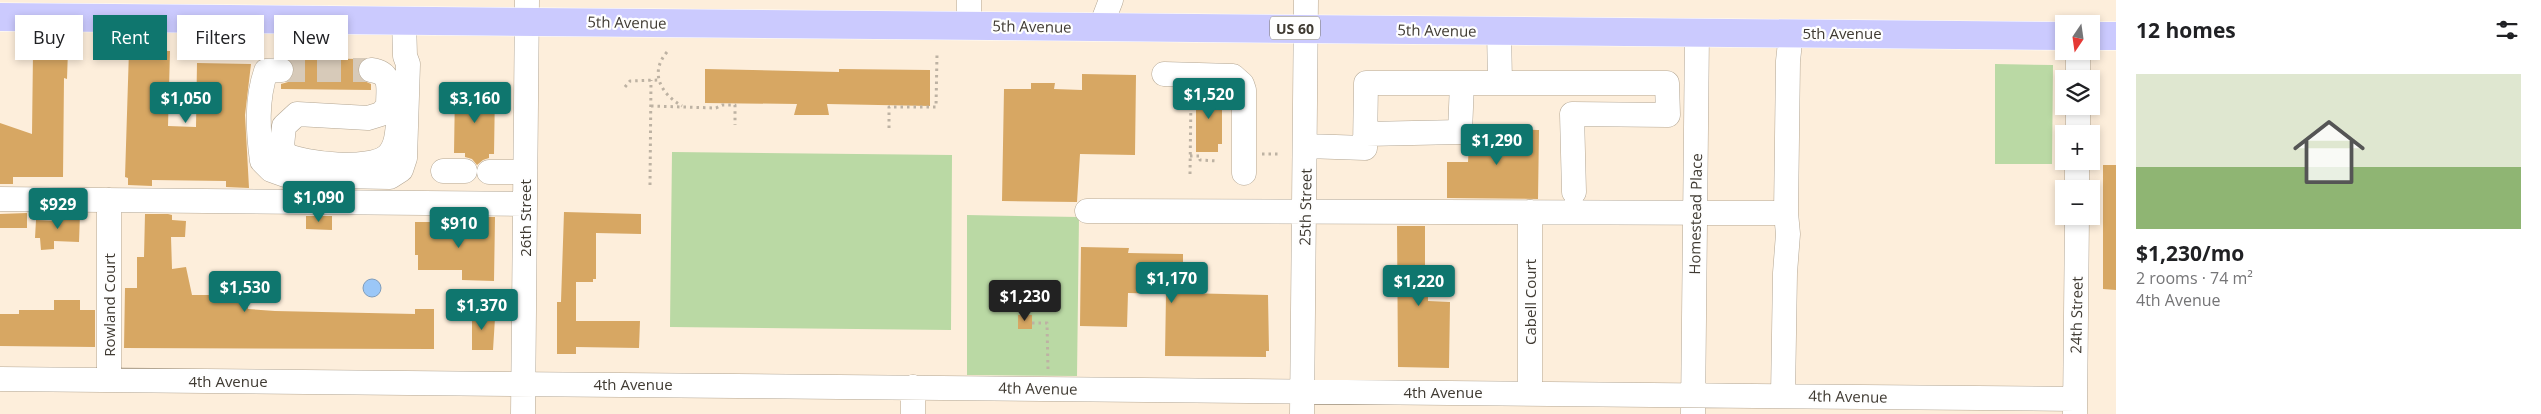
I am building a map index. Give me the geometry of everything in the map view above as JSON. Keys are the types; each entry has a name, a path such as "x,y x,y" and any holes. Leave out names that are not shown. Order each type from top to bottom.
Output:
{"main road":[{"name":"5th Avenue","path":"0,17 185,9 404,20 527,11 969,13 1101,26 2055,36"},
{"path":"2100,36 2116,36"}],"street":[{"path":"1101,26 1111,0"},
{"name":"25th Street","path":"1302,403 1306,0"},
{"name":"26th Street","path":"523,414 527,11"},
{"path":"281,70 266,71 261,87 258,110 262,161 271,170 285,174 390,176 401,170 405,158 408,64 405,56 404,20"},
{"path":"1499,30 1500,82"},
{"name":"Homestead Place","path":"1693,404 1697,32"},
{"path":"1783,396 1784,299 1788,234 1786,213 1788,61 1791,33"},
{"path":"371,70 382,72 386,76 388,106 381,114 368,118 297,114 284,126 282,146 286,155 299,161 362,164 378,162 388,155 395,144 398,130 401,64 405,56"},
{"path":"1164,74 1233,76 1242,84 1249,164"},
{"path":"1306,146 1365,148 1366,83 1667,83 1668,115 1572,114"},
{"path":"1366,134 1460,132 1462,83"},
{"path":"1572,83 1574,192"},
{"path":"489,172 525,172"},
{"path":"0,199 525,204"},
{"name":"Rowland Court","path":"109,200 109,380"},
{"path":"1087,211 1530,212 1695,215 1786,213"},
{"name":"Cabell Court","path":"1530,212 1530,393"},
{"name":"24th Street","path":"2075,407 2077,225"},
{"name":"4th Avenue","path":"0,378 914,386 1302,403 1530,393 1603,404 1693,404 1783,396 1849,405 2075,407"},
{"path":"913,414 914,386"}],"path":[{"path":"668,52 661,62 659,80 668,98 684,107"},
{"path":"889,128 889,107 936,107 937,54"},
{"path":"650,185 651,80"},
{"path":"624,88 630,81 659,80"},
{"path":"1190,174 1191,93"},
{"path":"651,106 716,108 722,105 735,105 735,125"},
{"path":"1249,164 1279,154"},
{"path":"1190,156 1200,156 1200,160 1217,160"},
{"path":"1032,323 1047,323 1048,375"}],"green space":[{"path":"1995,64 2053,65 2052,164 1995,164"},
{"path":"672,152 952,155 951,330 670,327"},
{"path":"967,215 1079,217 1077,376 967,375"}],"water":[{"path":"372,279 380,284 381,288 376,296 372,297 364,292 363,288 368,280"}],"building":[{"path":"167,51 170,51 168,126 196,127 197,63 251,64 245,115 249,188 226,187 226,181 152,180 152,186 128,185 128,178 125,177 129,60 167,60"},
{"path":"364,59 358,66 358,73 362,80 371,84 371,90 281,89 281,84 288,82 294,76 293,63 289,60"},
{"path":"33,60 68,60 67,79 64,78 63,177 13,177 13,184 0,184 0,123 32,134"},
{"path":"705,69 839,72 839,69 930,70 930,106 827,104 829,115 794,115 797,104 705,103"},
{"path":"1082,74 1136,75 1135,155 1080,154 1077,202 1002,201 1004,89 1031,89 1031,83 1055,83 1054,89 1082,90"},
{"path":"1196,89 1222,89 1222,144 1218,144 1218,152 1196,152"},
{"path":"455,90 495,90 494,154 489,154 489,158 477,165 472,159 465,157 465,153 454,153"},
{"path":"1474,129 1539,130 1538,199 1447,198 1447,162 1468,162 1469,142 1472,139"},
{"path":"2103,165 2116,165 2116,290 2103,289"},
{"path":"564,212 641,214 641,234 596,233 596,279 593,279 593,282 576,282 576,321 640,321 639,348 576,347 576,354 557,354 557,302 561,302"},
{"path":"27,213 27,228 0,228 0,214"},
{"path":"57,213 80,214 79,242 54,241 54,249 41,250 40,238 35,238 36,220 57,221"},
{"path":"145,214 168,214 172,215 172,220 186,221 185,237 171,237 172,269 186,267 192,295 248,295 248,309 275,311 415,314 415,309 434,309 434,349 124,348 125,288 137,288 137,257 144,257"},
{"path":"306,216 332,216 332,230 306,229"},
{"path":"463,217 495,217 494,281 462,280 462,270 418,270 418,255 415,255 415,222 437,222 437,235 463,236"},
{"path":"1397,226 1425,226 1425,297 1428,297 1428,301 1450,302 1449,368 1398,367"},
{"path":"1081,247 1129,248 1128,253 1183,254 1183,293 1268,295 1269,351 1266,351 1266,357 1165,356 1166,294 1128,293 1127,327 1080,326"},
{"path":"54,300 80,300 80,310 95,310 95,347 0,346 0,314 19,314 19,310 54,310"},
{"path":"472,309 486,309 486,318 495,318 493,350 472,350"},
{"path":"1018,315 1032,315 1032,329 1018,329"}],"tunnel":[{"path":"281,70 371,70"}]}
